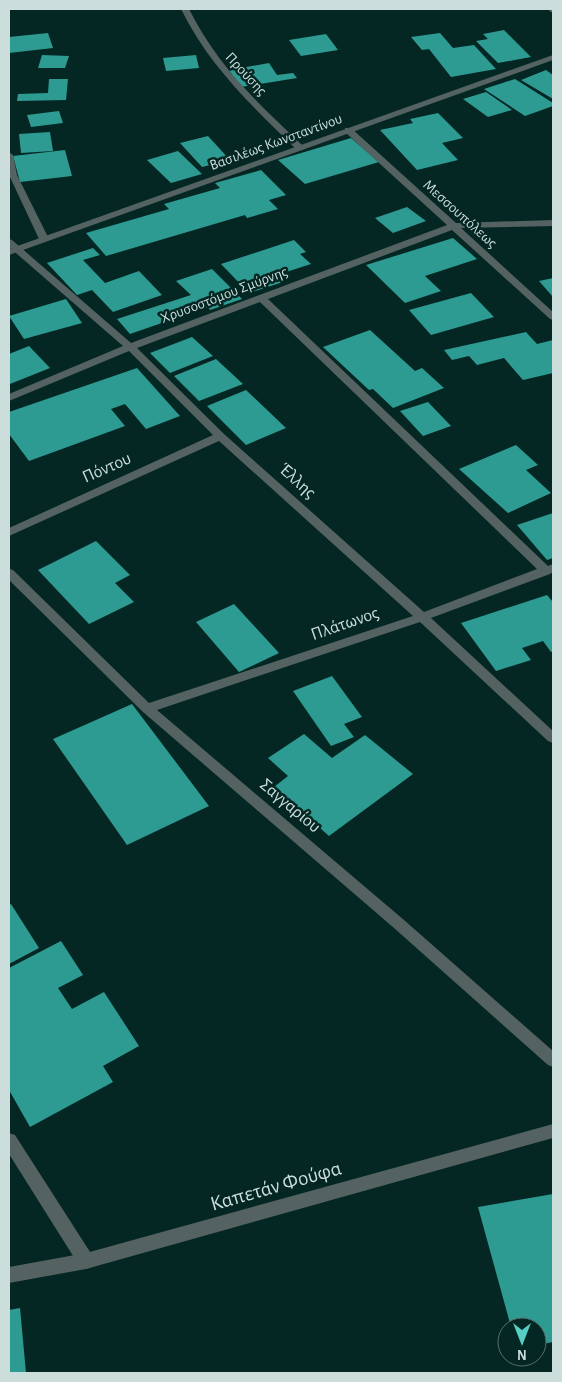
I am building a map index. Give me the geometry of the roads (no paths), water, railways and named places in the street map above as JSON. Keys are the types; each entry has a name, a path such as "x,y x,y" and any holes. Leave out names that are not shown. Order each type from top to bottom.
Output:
{"street":[{"name":"Προύσης","path":"185,9 194,30 222,71 300,148"},
{"name":"Βασιλέως Κωνσταντίνου","path":"14,250 553,57"},
{"name":"Μεσσουπόλεως","path":"348,130 553,317"},
{"path":"9,155 13,175 44,239"},
{"name":"Χρυσοστόμου Σμύρνης","path":"9,398 261,297 453,226 553,223"},
{"name":"Έλλης","path":"9,242 14,250 130,348 220,436 422,617 553,738"},
{"path":"261,297 550,569"},
{"name":"Πόντου","path":"9,532 220,436"},
{"name":"Πλάτωνος","path":"147,709 422,617 550,569"},
{"name":"Σαγγαρίου","path":"9,573 147,709 399,924 553,1060"},
{"name":"Καπετάν Φούφα","path":"9,1275 86,1261 553,1131"},
{"path":"9,1140 86,1261"}]}
